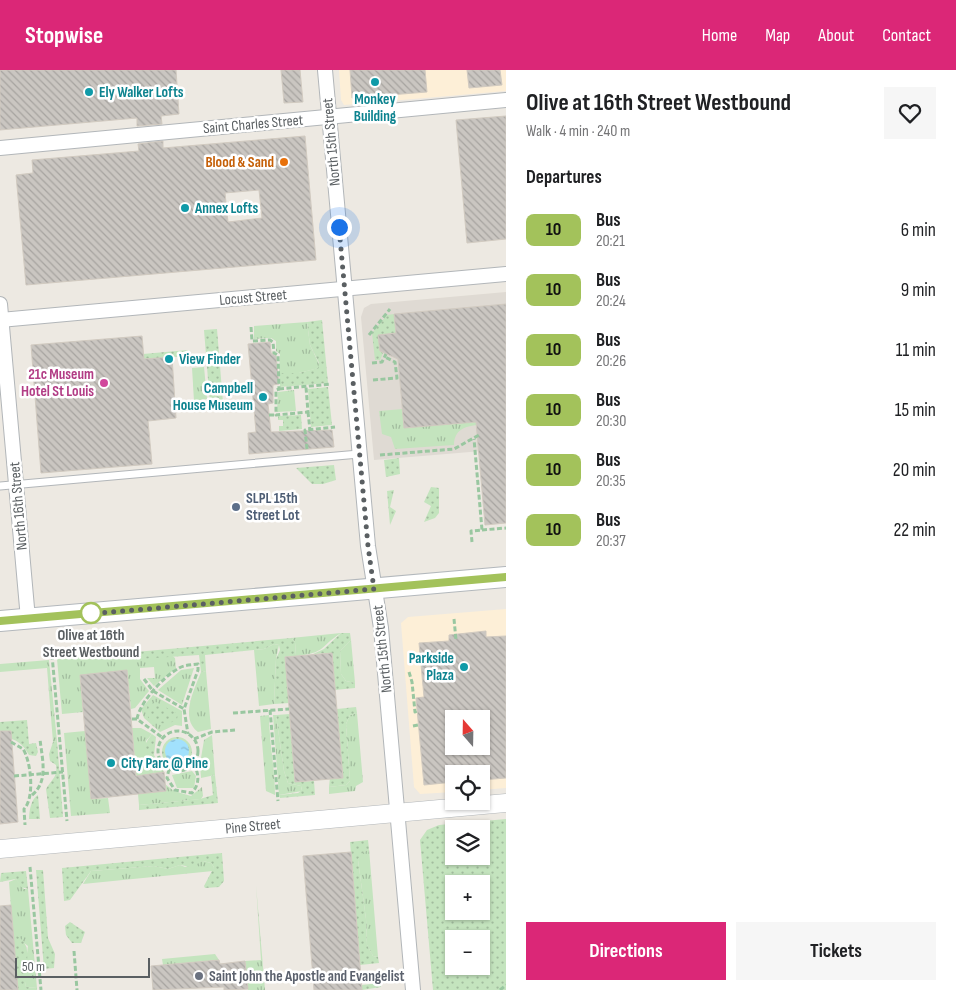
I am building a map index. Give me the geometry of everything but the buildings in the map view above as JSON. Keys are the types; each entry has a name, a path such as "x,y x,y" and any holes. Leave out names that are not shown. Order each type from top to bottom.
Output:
{"main road":[{"path":"0,621 506,577"}],"street":[{"name":"North 15th Street","path":"325,70 369,556 381,628 413,990"},
{"name":"Saint Charles Street","path":"0,148 506,100"},
{"name":"Locust Street","path":"1,319 506,274"},
{"name":"North 16th Street","path":"0,304 28,619"},
{"name":"Pine Street","path":"0,849 506,803"}],"lane":[{"path":"0,486 360,454"}],"path":[{"path":"369,335 390,309"},
{"path":"251,327 252,341 270,340 274,342 274,353 278,355 278,389 274,397 276,415"},
{"path":"372,363 382,362 385,356 396,362 397,378 373,380"},
{"path":"278,389 332,384"},
{"path":"306,387 310,430"},
{"path":"269,415 308,412"},
{"path":"307,449 305,430 335,427"},
{"path":"380,455 454,449 479,436"},
{"path":"474,439 482,530"},
{"path":"472,542 471,531 506,528"},
{"path":"454,619 456,640"},
{"path":"52,655 67,821"},
{"path":"137,719 139,708 153,691 180,667 198,664 198,670 184,709 188,734"},
{"path":"409,672 415,712 417,712"},
{"path":"144,679 153,691 184,709"},
{"path":"233,713 289,709"},
{"path":"270,710 278,801"},
{"path":"132,719 137,719 163,738"},
{"path":"414,726 418,725"},
{"path":"194,738 212,732 235,730"},
{"path":"169,769 167,778 175,790 192,793 197,786 198,774 194,764 198,751 194,738 188,734 176,731 163,738 158,747 160,760 169,769 183,771 194,764"},
{"path":"31,796 40,788 43,774 40,739"},
{"path":"12,742 23,748 26,753 31,796 28,805 24,809 25,825"},
{"path":"14,776 63,772"},
{"path":"30,868 41,990"},
{"path":"74,951 77,990"},
{"path":"500,990 506,985"}],"shaded area":[{"path":"339,70 506,70 506,91 344,105 341,100"},
{"path":"506,292 506,449 374,460 361,317 364,308 371,304"},
{"path":"506,609 506,788 490,789 490,765 445,765 445,793 420,794 414,787 401,623 408,617"}],"green space":[{"path":"394,314 396,333 378,335 380,351 383,353 380,360 375,360 372,333 387,315"},
{"path":"322,320 328,383 280,387 279,373 299,373 318,368 319,363 310,345 307,322"},
{"path":"307,322 310,345 319,368 299,373 279,373 280,354 276,351 276,341 271,338 254,339 254,326"},
{"path":"217,329 223,403 210,404 204,330"},
{"path":"188,350 189,356 144,359 143,354"},
{"path":"204,367 207,399 194,401 192,368"},
{"path":"328,387 332,425 311,427 308,389"},
{"path":"294,390 296,411 277,412 278,392"},
{"path":"403,409 405,428 478,421 478,425 469,426 458,432 454,445 395,449 391,437 382,434 379,411"},
{"path":"301,415 302,429 279,431 279,426 283,426 283,420 278,420 278,416"},
{"path":"399,458 400,474 386,477 384,460"},
{"path":"334,465 336,480 323,484 312,484 296,468"},
{"path":"431,487 439,488 439,513 435,518 424,522 431,506 424,502"},
{"path":"394,490 390,507 396,511 390,525 387,491"},
{"path":"341,633 322,649 306,655 296,656 295,642 291,638"},
{"path":"341,633 350,633 351,640 340,651 341,674 346,681 355,683 355,688 335,690 332,653 313,654 324,649"},
{"path":"291,638 295,642 296,656 285,657 289,703 274,704 276,659 280,650 279,645 274,644 264,649 205,655 206,671 201,672 199,655 124,660 124,653"},
{"path":"351,640 355,683 346,681 341,674 340,651"},
{"path":"274,644 279,645 276,659 274,704 259,706 254,650 264,649"},
{"path":"124,653 125,659 171,655 175,658 176,668 154,686 147,678 155,678 154,667 140,668 140,679 149,691 135,708 131,709 127,671 80,675 83,712 62,714 57,659"},
{"path":"49,660 57,741 53,742 47,668 0,672 0,664"},
{"path":"194,668 182,705 158,690 181,670"},
{"path":"206,671 211,729 198,732 192,726 190,719 190,703 201,672"},
{"path":"153,695 182,711 182,726 175,725 160,732 144,718 141,709"},
{"path":"156,702 178,714 177,719 170,723 162,723 148,718 147,706"},
{"path":"356,707 357,713 350,715 346,724 350,781 346,785 329,787 337,709"},
{"path":"357,713 363,782 356,786 355,791 329,794 329,787 346,785 350,781 346,724 350,715"},
{"path":"290,714 295,782 314,781 315,795 280,798 279,795 298,793 302,790 301,786 288,783 284,771 276,715"},
{"path":"269,715 275,795 266,791 260,716"},
{"path":"273,715 276,715 284,771 288,783 301,786 302,791 279,795"},
{"path":"27,720 29,744 36,743 38,752 36,756 29,755 17,741 0,736 0,722"},
{"path":"132,728 141,728 152,734 146,741 147,760 153,768 156,792 166,791 165,784 174,791 191,796 202,787 203,796 201,799 139,805"},
{"path":"85,731 91,799 108,798 110,813 71,816 64,733"},
{"path":"152,734 156,737 154,755 164,772 154,774 145,751 147,741"},
{"path":"212,735 215,775 201,778 200,764 204,740"},
{"path":"177,737 188,741 192,752 188,763 177,767 166,763 162,752 166,741"},
{"path":"57,741 63,817 50,818 46,789 55,775 56,765 50,761 49,754 53,742"},
{"path":"192,771 196,776 194,788 177,788 172,775"},
{"path":"215,775 218,803 139,810 139,805 200,799 213,795 211,776"},
{"path":"38,795 40,819 29,819 32,802"},
{"path":"506,819 506,990 433,990 420,840 427,830 445,824 445,865 490,865 490,820"},
{"path":"368,840 369,849 360,855 358,860 366,919 367,945 373,956 378,957 379,963 360,965 350,842"},
{"path":"369,849 378,957 373,956 367,945 366,919 358,860 359,855"},
{"path":"222,853 224,881 219,887 205,888 204,886 214,867 211,863 203,861 191,867 180,865 168,869 154,866 91,871 70,900 64,901 62,868"},
{"path":"203,861 211,863 214,867 213,871 83,884 91,871 154,866 168,869 180,865 185,867"},
{"path":"36,870 43,870 48,938 55,954 54,968 44,969"},
{"path":"26,871 28,889 21,887 16,879 0,882 1,873"},
{"path":"16,879 24,889 28,889 37,988 26,987 24,976 28,946 13,934 9,882"},
{"path":"256,885 265,990 248,990 245,961 261,960"},
{"path":"70,922 85,932 81,943 72,943 66,935 65,926"},
{"path":"13,934 25,943 27,949 26,987 37,988 37,990 18,990"},
{"path":"215,954 219,960 163,965 162,959"},
{"path":"381,983 381,987 362,990 362,985"}],"water":[{"path":"177,739 186,742 189,751 186,760 177,763 168,760 165,751 168,742"}],"bus line":[{"name":"10","path":"0,621 506,577"}],"place":[{"name":"Monkey Building","path":"375,82"},
{"name":"Ely Walker Lofts","path":"89,92"},
{"name":"Blood & Sand","path":"284,162"},
{"name":"Annex Lofts","path":"185,208"},
{"name":"View Finder","path":"169,359"},
{"name":"21c Museum Hotel St Louis","path":"104,383"},
{"name":"Campbell House Museum","path":"263,397"},
{"name":"SLPL 15th Street Lot","path":"236,507"},
{"name":"Olive at 16th Street Westbound","path":"91,613"},
{"name":"Parkside Plaza","path":"464,667"},
{"name":"City Parc @ Pine","path":"111,763"},
{"name":"Saint John the Apostle and Evangelist","path":"199,976"}],"route":[{"path":"91,613 89,614 374,589 368,546 339,227"}]}
